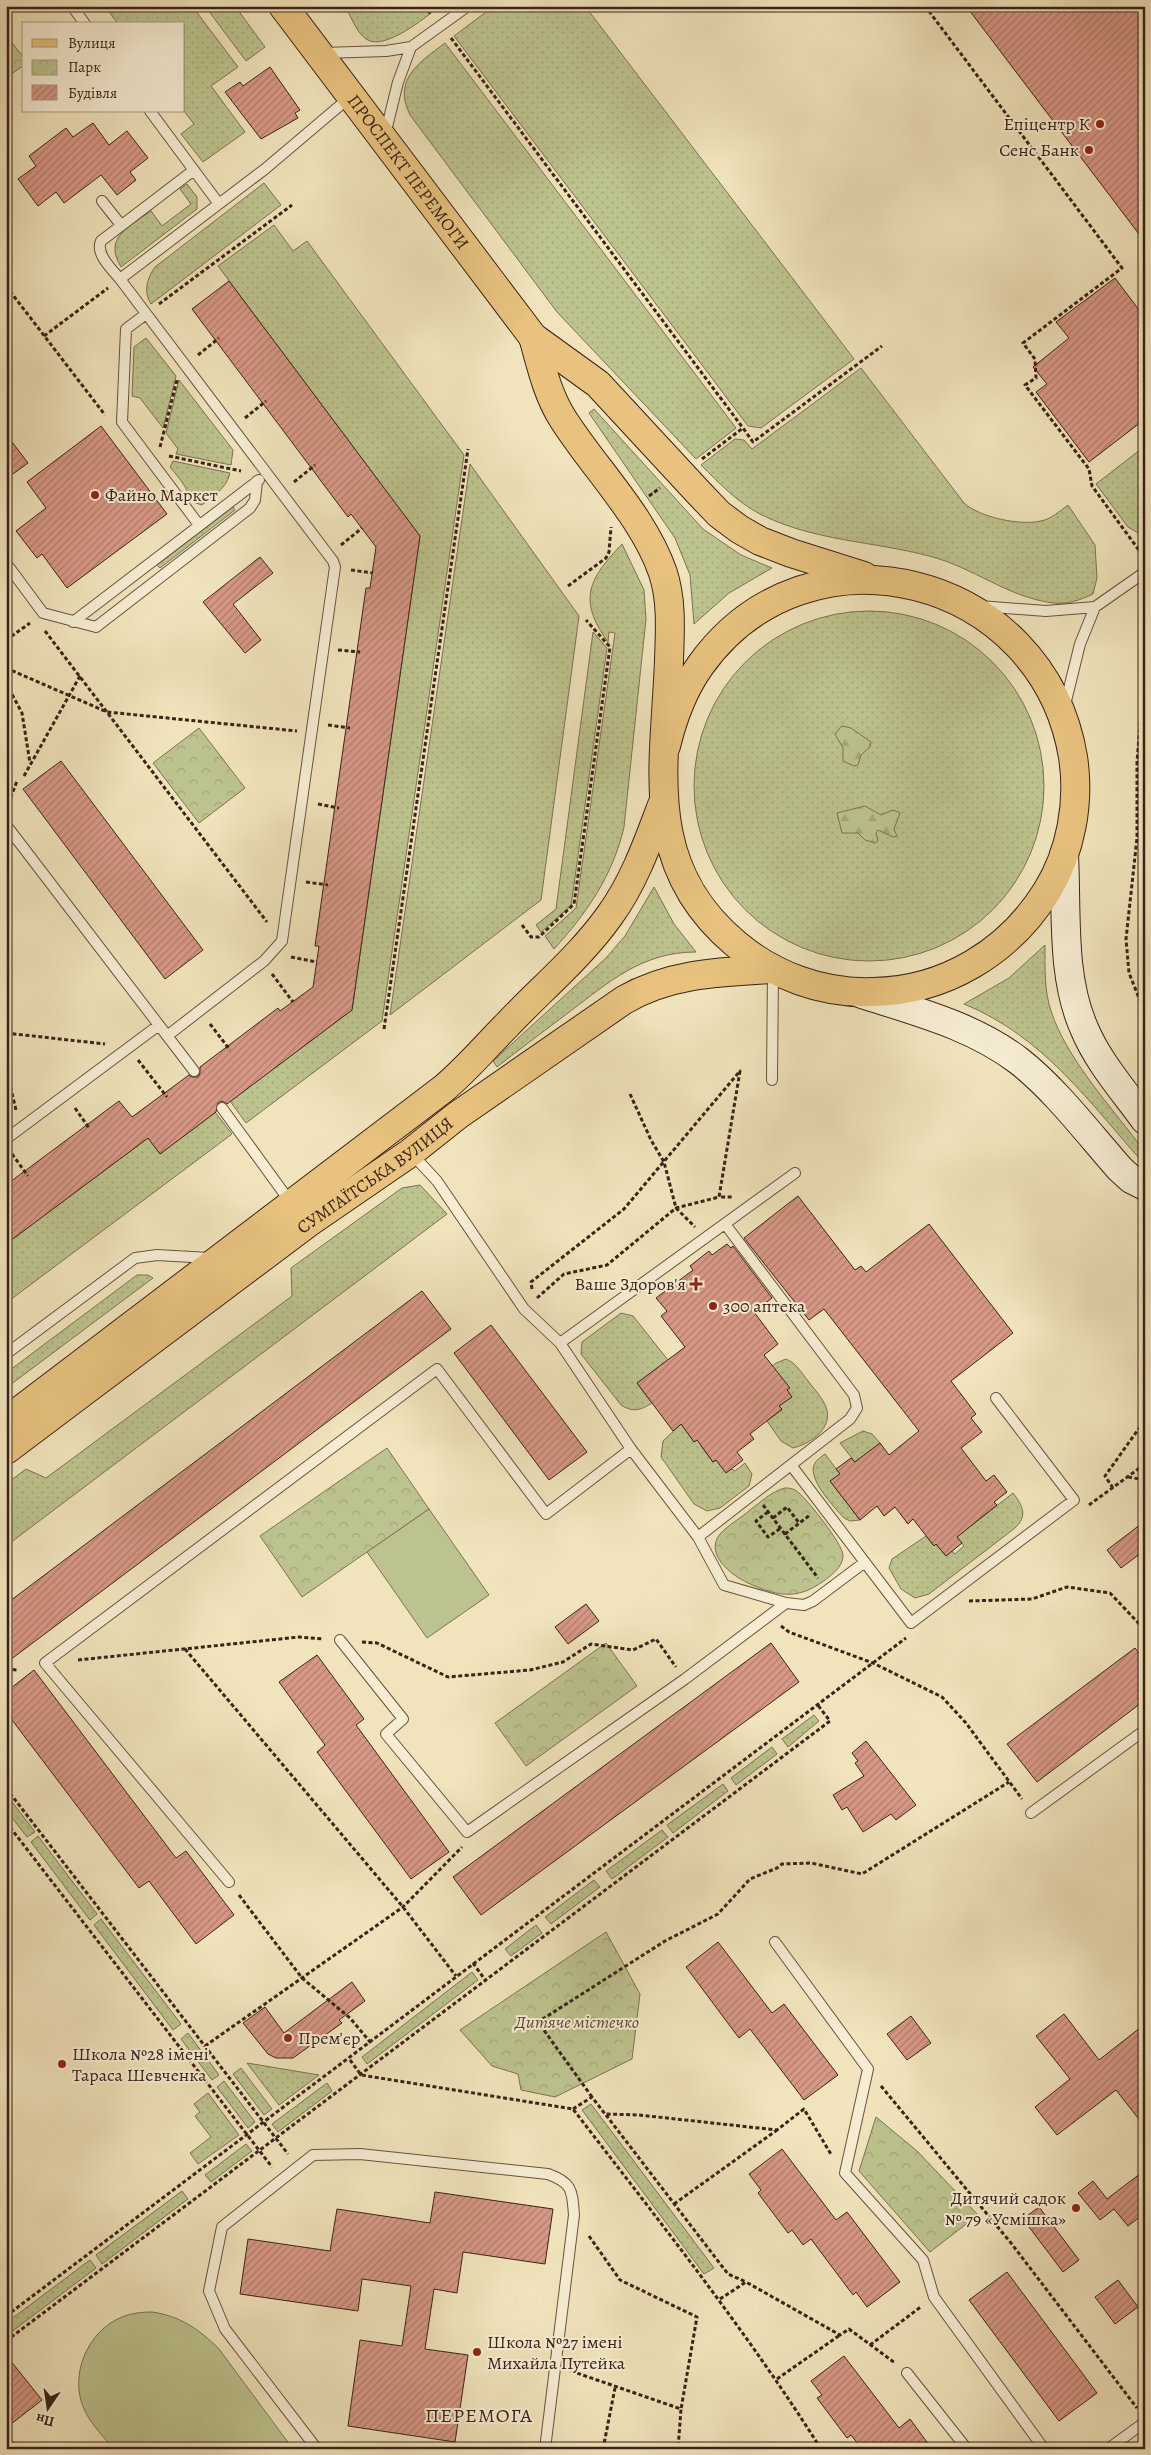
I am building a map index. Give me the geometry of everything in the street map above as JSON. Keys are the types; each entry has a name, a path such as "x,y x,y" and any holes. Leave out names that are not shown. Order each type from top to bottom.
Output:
{"main road":[{"name":"ПРОСПЕКТ ПЕРЕМОГИ","path":"283,6 533,337"},
{"path":"533,337 598,384 680,474 719,514 739,529 760,541 792,553 880,580 909,584 938,592 967,605 1005,632 1032,660 1049,684 1063,715 1070,739 1075,768 1075,798 1072,827 1064,855 1052,882 1018,930 996,950 962,970 916,988 858,993 828,989 800,981 773,969 748,954 725,935 694,896 676,862 667,834 662,805 670,643 669,595 658,558 555,404 533,337"},
{"path":"666,746 674,717 685,690 701,665 720,643 742,623 766,607 793,594 821,586 850,581 880,580"},
{"name":"СУМГАЇТСЬКА ВУЛИЦЯ","path":"6,1421 460,1075 582,950 612,913 625,890 662,805"},
{"path":"1064,855 1069,960 1076,1009 1091,1042 1145,1120"},
{"name":"СУМГАЇТСЬКА ВУЛИЦЯ","path":"6,1450 308,1223 410,1152 458,1114 644,988 692,976 773,969"},
{"path":"858,993 960,1027 999,1048 1033,1074 1120,1169 1131,1179 1145,1186"}],"lane":[{"path":"72,6 84,22"},
{"path":"318,53 410,48 468,6"},
{"path":"384,139 398,82 410,48"},
{"path":"120,279 272,163 351,96"},
{"path":"151,112 219,204"},
{"path":"167,1036 264,961 282,941 335,564 263,477 182,360 104,258 99,246 101,241 120,225 194,170"},
{"path":"102,201 120,225"},
{"path":"146,314 126,329 122,422 154,457 199,526"},
{"path":"74,622 263,477"},
{"path":"6,563 40,616 90,627 101,625 250,508 255,500 263,477"},
{"path":"967,605 1046,611 1095,607 1145,572"},
{"path":"1063,715 1080,644 1095,607"},
{"path":"6,825 194,1071"},
{"path":"772,1080 773,969"},
{"path":"6,1139 159,1025"},
{"path":"222,1108 291,1204"},
{"path":"410,1152 437,1181 524,1309 560,1343 631,1449 698,1537 724,1585 786,1603 804,1606 865,1562"},
{"path":"560,1343 795,1173"},
{"path":"698,1537 850,1419 857,1408 857,1401 725,1224"},
{"path":"6,1354 135,1258 158,1255 218,1258"},
{"path":"229,1882 45,1663 436,1369 546,1514 631,1449"},
{"path":"791,1465 912,1623 1074,1500 996,1398"},
{"path":"340,1640 403,1719 386,1734 467,1832 685,1679 786,1603"},
{"path":"1031,1813 1145,1730"},
{"path":"775,1942 868,2069 845,2173 922,2260 934,2297 1044,2449"},
{"path":"317,2449 225,2329 209,2291 222,2227 313,2155 360,2154 548,2174 562,2179 572,2191 574,2215 545,2449"},
{"path":"907,2373 967,2449"},
{"path":"1108,2449 1145,2422"}],"path":[{"path":"424,6 441,26 753,442 882,346"},
{"path":"926,6 1122,268 1023,343 1036,359 1036,378 1025,386 1089,469 1092,486 1145,558"},
{"path":"146,314 292,206"},
{"path":"44,336 120,279"},
{"path":"6,286 110,422 122,422"},
{"path":"193,358 219,338"},
{"path":"182,360 154,457 263,477"},
{"path":"241,421 266,402"},
{"path":"568,586 606,558 609,552 610,528 628,511 743,428"},
{"path":"384,1029 468,449"},
{"path":"289,486 315,465"},
{"path":"335,549 362,528"},
{"path":"344,569 373,573"},
{"path":"1145,607 1145,626"},
{"path":"6,640 40,616 80,676 282,941"},
{"path":"522,926 531,937 539,937 574,904 610,647 586,620"},
{"path":"332,649 360,652"},
{"path":"1145,664 1136,762 1137,838 1126,939 1129,973 1145,1013"},
{"path":"6,668 68,697 107,712 312,732"},
{"path":"24,776 80,676"},
{"path":"6,683 22,713 30,764"},
{"path":"322,724 350,728"},
{"path":"6,811 17,781"},
{"path":"310,803 339,808"},
{"path":"299,881 328,885"},
{"path":"285,956 317,962"},
{"path":"264,980 276,968"},
{"path":"272,974 293,1002"},
{"path":"178,1050 216,1019"},
{"path":"210,1024 230,1050"},
{"path":"6,1033 130,1047"},
{"path":"137,1059 167,1097"},
{"path":"6,1068 20,1129"},
{"path":"719,1197 740,1071 624,1210 530,1282 534,1301 564,1274 607,1265 676,1208 719,1197 760,1198"},
{"path":"6,1099 12,1093"},
{"path":"630,1094 664,1162 676,1208 706,1238"},
{"path":"74,1106 89,1128"},
{"path":"11,1153 28,1176"},
{"path":"1113,1488 1105,1476 1145,1420"},
{"path":"1082,1510 1145,1464"},
{"path":"1128,1477 1145,1480"},
{"path":"754,1493 827,1590"},
{"path":"785,1534 822,1506"},
{"path":"772,1518 787,1507 799,1523"},
{"path":"768,1512 756,1521 768,1537 781,1528"},
{"path":"960,1601 1032,1599 1066,1587 1110,1593 1145,1630"},
{"path":"769,1616 790,1632 873,1663 942,1697 966,1723 1031,1813"},
{"path":"6,2316 264,2124 473,1963 909,1635"},
{"path":"45,1663 299,1637 377,1643 448,1677 530,1670 563,1662 591,1644 633,1650 656,1639 685,1679"},
{"path":"185,1649 403,1907 456,1976"},
{"path":"6,1669 17,1670"},
{"path":"6,2341 830,1721 817,1704"},
{"path":"840,2335 746,2282 728,2274 592,2097 538,2022 665,1941 718,1914 750,1879 782,1864 811,1863 862,1874 1010,1782"},
{"path":"6,1788 298,2167"},
{"path":"6,1822 282,2179"},
{"path":"204,2046 403,1907 464,1844 467,1832"},
{"path":"229,1882 302,1978 350,2018 370,2043"},
{"path":"473,1963 486,1981"},
{"path":"350,2059 361,2075 573,2109 592,2097"},
{"path":"868,2069 1012,2243 1139,2411"},
{"path":"573,2109 720,2299 777,2380 821,2449"},
{"path":"674,2204 804,2109 830,2153 845,2173"},
{"path":"605,2114 777,2130"},
{"path":"574,2215 620,2280 697,2317 681,2409 678,2449"},
{"path":"720,2299 746,2282"},
{"path":"870,2345 934,2297"},
{"path":"777,2380 849,2329 907,2373"},
{"path":"555,2365 615,2388 681,2409"},
{"path":"603,2449 615,2388"},
{"path":"605,2444 607,2449"}],"green space":[{"path":"105,6 192,6 238,67 211,86 245,132 203,162 181,134 194,124 185,112 185,22 117,22"},
{"path":"205,6 235,6 265,47 246,61"},
{"path":"345,6 440,6 404,32 383,41 374,42 362,36"},
{"path":"494,6 585,6 854,359 761,428 748,426 454,36"},
{"path":"6,35 22,55 22,66 6,78"},
{"path":"445,43 736,428 696,459 557,312 410,115 405,102 404,91 407,81 411,73 426,57"},
{"path":"264,183 281,205 151,304 147,294 147,285 155,267"},
{"path":"187,184 197,197 197,209 121,267 116,257 115,248 121,234 151,211 162,226 191,204 180,189"},
{"path":"274,225 293,251 307,241 464,455 382,1021 246,1123 230,1101 352,1010 420,536 218,266"},
{"path":"146,338 176,376 163,428 140,398 132,396 134,347"},
{"path":"861,368 964,503 971,508 1000,519 1032,522 1048,518 1068,505 1095,545 1097,578 1093,594 1068,603 1036,600 1020,595 960,567 929,556 801,530 760,514 744,504 701,465 735,439 744,440 752,449"},
{"path":"179,380 233,450 231,465 176,454 178,449 166,433"},
{"path":"594,409 703,529 741,555 772,568 729,593 694,624 690,575 675,538 589,413"},
{"path":"1145,446 1145,537 1128,527 1096,484"},
{"path":"173,461 230,473 223,487 202,505 189,499 184,485 170,467"},
{"path":"470,464 579,616 541,900 390,1015"},
{"path":"233,507 235,510 160,568 157,565"},
{"path":"622,544 644,590 646,619 624,827 606,877 588,907 554,949 545,936 576,908 615,633 609,632 608,642 598,627 592,613 591,590 602,568"},
{"path":"869,611 903,614 936,624 966,641 993,662 1014,689 1031,719 1041,752 1044,786 1041,820 1031,853 1014,883 993,910 966,931 936,948 903,958 869,961 835,958 802,948 772,931 745,910 724,883 707,853 697,820 694,786 697,752 707,719 724,689 745,662 772,641 802,624 835,614"},
{"path":"593,632 607,648 571,906 541,932 536,925 556,909"},
{"path":"842,726 851,728 871,742 870,747 861,755 858,765 854,766 843,761 843,748 835,734"},
{"path":"199,728 245,788 199,823 153,763"},
{"path":"865,806 881,815 893,810 900,813 894,829 897,836 893,837 878,830 876,833 878,841 875,843 865,840 858,833 842,833 837,813"},
{"path":"654,887 674,924 696,952 677,953 659,957 627,971 598,990 497,1067 493,1061 606,958 625,936"},
{"path":"1045,945 1047,995 1058,1029 1092,1084 1145,1152 1145,1165 1064,1073 1018,1034 964,1004 1009,978"},
{"path":"215,1112 232,1134 6,1303 6,1244 148,1138 160,1154"},
{"path":"420,1185 447,1214 6,1546 6,1484 26,1469 46,1478 292,1296 291,1268 402,1188"},
{"path":"137,1275 148,1275 153,1278 6,1388 6,1373"},
{"path":"621,1313 633,1316 668,1360 637,1383 652,1403 637,1410 621,1405 581,1354 582,1342"},
{"path":"786,1359 798,1368 818,1393 828,1415 827,1422 819,1434 806,1443 793,1448 781,1441 767,1421 782,1410 779,1406 792,1397 787,1390 789,1388 757,1377 776,1363"},
{"path":"681,1424 694,1442 708,1432 712,1438 701,1446 713,1462 716,1460 735,1471 745,1463 752,1474 749,1486 720,1508 707,1511 694,1504 661,1457 663,1441"},
{"path":"863,1431 872,1434 880,1443 855,1462 840,1443"},
{"path":"387,1448 429,1509 302,1597 260,1536"},
{"path":"825,1454 840,1474 830,1481 860,1520 850,1521 844,1518 818,1486 813,1471 814,1465"},
{"path":"785,1488 796,1491 810,1505 831,1532 841,1549 843,1559 837,1570 809,1590 799,1593 780,1594 760,1588 734,1575 722,1563 715,1549 720,1534 767,1497"},
{"path":"1013,1493 1023,1511 1022,1519 1015,1528 929,1594 915,1598 901,1589 889,1568 892,1559 926,1536 946,1556 952,1551 955,1554 964,1546 957,1537"},
{"path":"429,1509 489,1595 427,1638 367,1552"},
{"path":"606,1643 637,1686 526,1766 495,1723"},
{"path":"814,1715 819,1721 788,1747 782,1739"},
{"path":"772,1747 777,1754 736,1785 731,1778"},
{"path":"723,1784 728,1791 673,1833 667,1825"},
{"path":"6,1794 35,1832 27,1837 6,1810"},
{"path":"662,1830 668,1837 612,1879 606,1871"},
{"path":"38,1836 97,1914 90,1920 31,1842"},
{"path":"594,1880 600,1887 551,1924 545,1917"},
{"path":"101,1919 181,2024 173,2030 94,1925"},
{"path":"536,1925 542,1933 511,1956 505,1949"},
{"name":"Дитяче містечко","path":"606,1932 640,1994 632,2059 555,2097 521,2090 518,2074 492,2066 460,2030"},
{"path":"472,1972 478,1980 367,2064 362,2057"},
{"path":"188,2033 219,2075 212,2080 181,2039"},
{"path":"247,2063 319,2075 279,2105"},
{"path":"241,2068 272,2109 264,2115 233,2074"},
{"path":"224,2081 255,2122 248,2128 217,2087"},
{"path":"327,2083 332,2091 278,2132 272,2124"},
{"path":"208,2093 239,2135 198,2164 190,2153 211,2137 195,2116 200,2112 194,2104"},
{"path":"591,2104 714,2268 704,2274 582,2110"},
{"path":"876,2117 917,2151 978,2215 930,2252 859,2171"},
{"path":"246,2144 252,2151 211,2182 205,2175"},
{"path":"182,2191 188,2199 102,2264 96,2255"},
{"path":"90,2260 96,2268 6,2336 6,2323"},
{"path":"152,2312 188,2324 219,2349 293,2449 113,2449 94,2426 85,2411 80,2398 80,2370 90,2344 110,2324 122,2317"}],"building":[{"name":"Епіцентр К","path":"966,6 1145,6 1145,242"},
{"path":"270,67 300,110 295,113 298,118 261,139 225,92 240,82 243,86"},
{"path":"93,123 109,145 127,131 148,158 130,172 136,180 117,195 101,175 64,203 56,192 38,206 18,179 36,166 29,156 66,128 73,137"},
{"path":"1115,278 1145,318 1145,419 1089,462 1036,392 1047,384 1033,367 1069,338 1056,322"},
{"path":"229,281 420,536 352,1010 227,1104 222,1101 218,1103 216,1112 160,1154 148,1138 6,1244 6,1185 119,1101 132,1117 189,1075 198,1077 200,1067 278,1008 280,1011 313,987 319,946 315,946 366,588 370,588 376,547 351,514 348,517 192,309"},
{"name":"Файно Маркет","path":"101,426 167,514 67,588 42,554 37,558 16,531 46,508 27,482"},
{"path":"6,434 28,463 6,479"},
{"path":"260,557 273,573 233,604 261,640 245,653 203,602"},
{"path":"61,761 203,950 165,979 23,789"},
{"path":"798,1196 855,1270 861,1266 866,1272 929,1224 1013,1333 951,1381 976,1414 971,1418 982,1432 961,1448 986,1481 994,1475 1007,1492 994,1502 997,1505 957,1537 962,1543 946,1556 936,1544 934,1546 913,1519 908,1524 895,1507 884,1516 877,1506 860,1520 830,1481 840,1474 836,1469 851,1458 855,1462 880,1443 889,1455 919,1431 824,1309 809,1320 744,1238"},
{"path":"727,1244 731,1248 733,1246 772,1298 754,1312 778,1344 764,1355 790,1388 787,1390 792,1397 779,1406 782,1409 750,1434 754,1439 737,1452 743,1460 726,1473 716,1460 713,1462 697,1440 694,1442 681,1424 673,1431 637,1383 685,1347 661,1316 667,1311 656,1298 693,1270 690,1266 709,1251 712,1255"},
{"path":"422,1291 451,1329 6,1663 6,1604"},
{"path":"491,1325 587,1452 549,1480 454,1353"},
{"path":"1145,1521 1145,1550 1121,1568 1107,1550"},
{"path":"586,1604 599,1621 568,1644 555,1627"},
{"path":"771,1643 799,1682 481,1915 453,1877"},
{"path":"1135,1648 1145,1660 1145,1700 1037,1782 1007,1744"},
{"path":"317,1655 364,1719 356,1725 449,1852 411,1879 317,1752 325,1745 279,1682"},
{"path":"34,1670 176,1858 186,1851 234,1915 196,1944 149,1881 139,1888 6,1712 6,1692"},
{"path":"866,1741 916,1805 896,1820 891,1814 863,1832 847,1807 842,1810 833,1795 864,1776 855,1763 858,1761 852,1753"},
{"path":"718,1942 772,2013 784,2004 838,2075 804,2100 750,2029 739,2038 686,1967"},
{"name":"Прем'єр","path":"352,1982 365,2001 339,2020 342,2023 293,2058 276,2058 268,2054 243,2023 265,2007 284,2033"},
{"path":"1064,2014 1099,2060 1145,2024 1145,2127 1116,2090 1057,2135 1035,2107 1070,2079 1036,2036"},
{"path":"911,2016 931,2043 907,2060 887,2034"},
{"path":"782,2149 836,2220 847,2212 900,2282 867,2307 856,2292 853,2295 811,2239 803,2245 792,2230 788,2233 758,2193 761,2190 749,2174"},
{"path":"1145,2170 1145,2213 1128,2226 1114,2209 1100,2220 1078,2193 1093,2181 1107,2199"},
{"path":"435,2192 553,2209 545,2264 463,2252 457,2293 434,2289 425,2349 468,2355 455,2442 348,2426 360,2340 402,2346 411,2286 362,2279 358,2311 240,2294 248,2239 330,2251 337,2209 430,2223"},
{"path":"1039,2207 1079,2260 1063,2272 1023,2219"},
{"path":"1007,2272 1097,2393 1059,2421 969,2300"},
{"path":"1118,2280 1138,2307 1115,2324 1095,2297"},
{"path":"6,2355 42,2400 6,2428"},
{"path":"844,2356 899,2428 910,2419 932,2449 862,2449 851,2435 847,2438 817,2398 822,2395 811,2381"}],"place":[{"name":"Епіцентр К","path":"1100,124"},
{"name":"Сенс Банк","path":"1089,150"},
{"name":"Файно Маркет","path":"95,495"},
{"name":"Ваше Здоров'я","path":"696,1284"},
{"name":"300 аптека","path":"713,1306"},
{"name":"Прем'єр","path":"288,2038"},
{"name":"Школа №28 імені Тараса Шевченка","path":"62,2064"},
{"name":"Дитячий садок № 79 «Усмішка»","path":"1076,2208"},
{"name":"Школа №27 імені Михайла Путейка","path":"477,2352"}],"district":[{"name":"ПЕРЕМОГА","path":"479,2415"}]}
